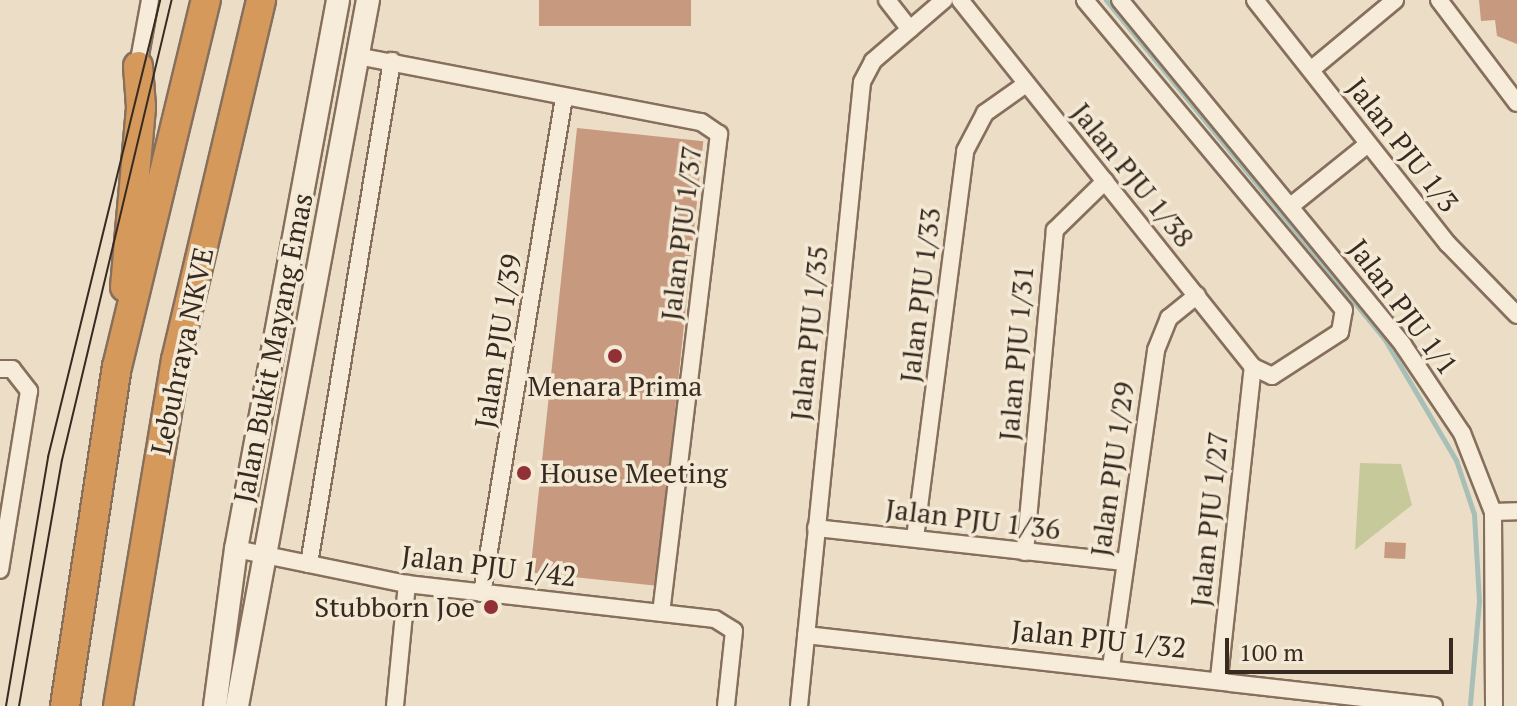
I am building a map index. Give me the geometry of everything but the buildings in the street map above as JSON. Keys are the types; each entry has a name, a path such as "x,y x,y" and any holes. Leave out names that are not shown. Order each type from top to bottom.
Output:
{"highway":[{"name":"Lebuhraya NKVE","path":"65,706 117,367 206,0"},
{"name":"Lebuhraya NKVE","path":"118,706 176,360 261,0"},
{"path":"117,367 138,170 138,66"}],"main road":[{"name":"Jalan Bukit Mayang Emas","path":"215,706 236,549 338,0"},
{"name":"Jalan Bukit Mayang Emas","path":"237,706 368,0"},
{"path":"322,90 336,65 357,56"}],"street":[{"path":"138,66 150,0"},
{"path":"887,0 910,29"},
{"name":"Jalan PJU 1/35","path":"799,706 862,82 873,61 944,0"},
{"name":"Jalan PJU 1/38","path":"960,0 1253,367 1272,376"},
{"name":"Jalan PJU 1/1","path":"1085,0 1344,310 1340,332 1272,376"},
{"name":"Jalan PJU 1/1","path":"1120,0 1292,205 1462,433 1493,512 1494,706"},
{"name":"Jalan PJU 1/3","path":"1255,0 1448,244 1515,306"},
{"path":"1312,69 1395,0"},
{"path":"1439,0 1517,103"},
{"name":"Jalan PJU 1/37","path":"357,56 701,122 719,134 661,613"},
{"path":"309,564 392,61"},
{"name":"Jalan PJU 1/33","path":"915,538 965,151 985,113 1026,84"},
{"name":"Jalan PJU 1/39","path":"482,593 564,97"},
{"path":"1292,205 1368,144"},
{"name":"Jalan PJU 1/31","path":"1025,552 1055,230 1105,181"},
{"name":"Jalan PJU 1/29","path":"1111,667 1156,350 1169,318 1197,295"},
{"name":"Jalan PJU 1/27","path":"1219,678 1253,367"},
{"path":"0,369 12,369 29,391 0,570"},
{"path":"1493,512 1517,511"},
{"name":"Jalan PJU 1/36","path":"816,528 1125,562"},
{"name":"Jalan PJU 1/42","path":"236,549 407,584 715,619 734,631 726,706"},
{"path":"395,706 407,584"},
{"name":"Jalan PJU 1/32","path":"806,635 1219,678 1350,701 1434,706"}],"green space":[{"path":"1360,463 1401,464 1412,505 1355,550"}],"waterway":[{"path":"1106,0 1384,338 1456,460 1474,514 1479,601 1470,704"}],"tram line":[{"path":"6,706 48,457 160,0"},
{"path":"19,706 62,460 172,0"}],"place":[{"name":"Menara Prima","path":"615,356"},
{"name":"House Meeting","path":"524,473"},
{"name":"Stubborn Joe","path":"491,607"}]}
